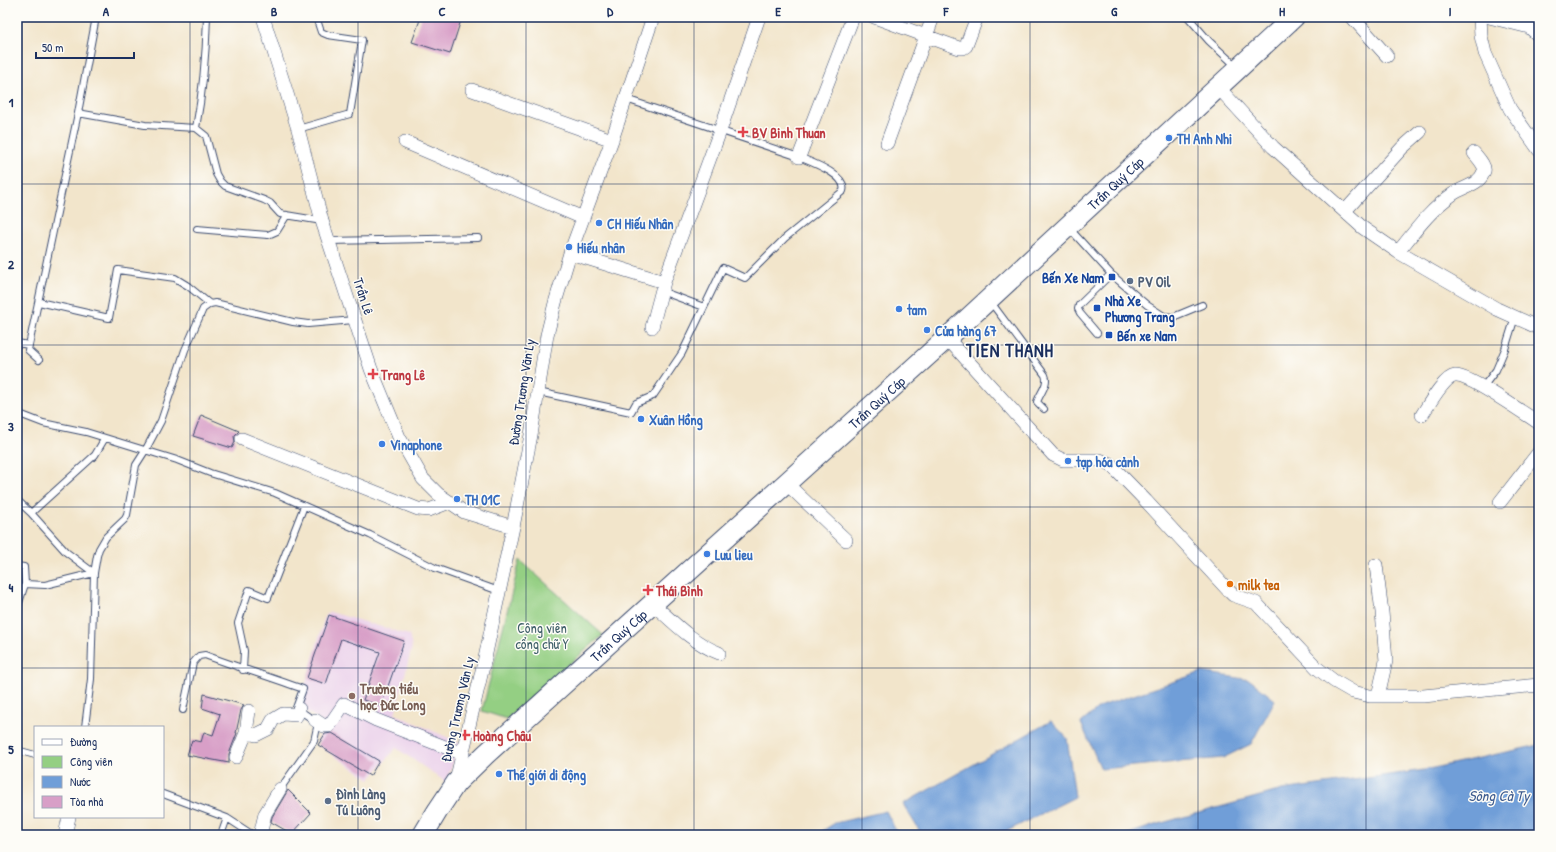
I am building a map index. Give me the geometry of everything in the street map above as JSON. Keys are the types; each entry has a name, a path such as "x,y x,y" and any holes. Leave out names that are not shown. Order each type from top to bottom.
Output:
{"main road":[{"name":"Trần Quý Cáp","path":"424,835 456,783 948,338 1294,17"}],"street":[{"name":"Trần Lê","path":"264,17 298,129 322,220 354,320 371,369 399,437 423,479 450,502 464,512 513,527"},
{"name":"Đường Trương Văn Ly","path":"456,783 513,527 531,435 547,335 555,303 570,252 612,140 653,17"},
{"path":"652,326 662,286 720,131 759,17"},
{"path":"799,157 853,17"},
{"path":"874,17 959,48 966,46 977,17"},
{"path":"887,143 933,17"},
{"path":"1352,17 1387,56"},
{"path":"1480,17 1481,36 1485,53 1510,109 1539,150"},
{"path":"1489,17 1529,27 1539,36"},
{"path":"1218,87 1273,147 1363,228 1398,252 1497,309 1539,328"},
{"path":"472,90 612,140"},
{"path":"1345,211 1402,148 1420,132"},
{"path":"405,142 583,218"},
{"path":"1398,252 1427,215 1441,202 1455,192 1479,180 1484,171 1484,167 1474,153"},
{"path":"570,252 662,286"},
{"path":"948,338 1053,455 1063,460 1100,460 1110,464 1228,590 1234,595 1256,603 1318,668 1334,681 1353,692 1370,696 1423,696 1539,686"},
{"path":"1422,415 1446,381 1455,376 1464,377 1539,423"},
{"path":"242,440 418,509 429,510 450,502"},
{"path":"1500,502 1539,452"},
{"path":"787,484 846,540"},
{"path":"1376,565 1386,661 1378,696"},
{"path":"653,604 688,635 706,648 719,653"},
{"path":"315,720 324,726 329,726 344,704 376,720 463,754"},
{"path":"246,732 256,735 268,729 273,720 283,714 297,715 299,709"},
{"path":"236,758 246,732 249,711"},
{"path":"260,835 265,814 280,789"},
{"path":"65,835 69,818"}],"lane":[{"path":"39,360 28,350 78,113 96,17"},
{"path":"196,128 201,100 206,53 207,17"},
{"path":"298,129 350,114 362,40 328,36 321,32 316,17"},
{"path":"1188,17 1209,41 1238,68"},
{"path":"538,392 631,412 636,403 653,396 682,353 723,268 744,278 785,238 843,191 844,186 842,182 835,175 821,166 799,157 626,99"},
{"path":"78,113 145,125 196,128 206,136 216,174 225,186 270,203 280,214 322,220"},
{"path":"197,229 268,235 277,231 287,215"},
{"path":"1068,226 1111,274 1147,305 1164,316 1173,317 1202,305"},
{"path":"329,241 478,238"},
{"path":"38,302 109,318 118,270 174,278 188,286 210,304"},
{"path":"1097,333 1080,313 1078,306 1111,274"},
{"path":"662,286 704,307"},
{"path":"989,300 1045,375 1047,379 1046,384 1037,400 1044,409"},
{"path":"85,726 91,679 94,573 99,549 106,537 125,520 136,465 160,421 185,350 203,309 210,304 215,303 293,322 308,324 354,320"},
{"path":"1483,388 1496,370 1505,349 1515,317"},
{"path":"17,342 29,345"},
{"path":"17,413 43,423 86,432 177,460 210,473 275,493 370,535 435,568 499,591"},
{"path":"31,513 95,455 106,438"},
{"path":"17,500 31,513 66,552 94,573"},
{"path":"243,670 244,651 238,622 248,590 268,598 304,506"},
{"path":"17,566 24,567 25,584 17,608"},
{"path":"25,584 45,585 94,573"},
{"path":"183,710 193,663 199,656 205,656 243,670 269,676 303,689 296,708 318,723 314,741 280,789"},
{"path":"17,750 34,755"},
{"path":"164,794 227,818 253,835"},
{"path":"221,835 227,818"}],"shaded area":[{"name":"Trường tiểu học Đức Long","path":"330,612 409,635 412,647 395,714 460,743 446,782 396,748 370,779 317,745 324,724 301,707 305,686 325,616"}],"green space":[{"name":"Công viên cổng chữ Y","path":"520,560 603,635 507,719 482,711"}],"water":[{"path":"1202,672 1250,680 1275,700 1251,744 1223,758 1101,769 1081,723 1101,706"},
{"path":"1051,721 1067,738 1075,797 999,835 922,835 903,804"},
{"name":"Sông Cà Ty","path":"1539,745 1539,835 1125,835 1158,824 1282,790 1424,770"},
{"path":"886,811 898,835 816,835 835,823"}],"building":[{"path":"421,17 462,17 450,54 412,42"},
{"path":"201,415 239,431 234,436 235,442 232,448 193,436"},
{"path":"329,615 404,641 381,706 363,700 380,652 341,639 326,684 307,678"},
{"path":"204,694 244,705 241,710 237,733 229,754 229,763 187,755 192,740 201,742 204,732 213,735 220,714 202,708"},
{"path":"332,733 379,761 370,776 318,745 325,734"},
{"path":"288,790 311,813 292,834 271,822 272,817"}],"place":[{"name":"BV Binh Thuan","path":"743,132"},
{"name":"TH Anh Nhi","path":"1169,138"},
{"name":"CH Hiếu Nhân","path":"599,223"},
{"name":"Hiếu nhân","path":"569,247"},
{"name":"Bến Xe Nam","path":"1112,277"},
{"name":"PV Oil","path":"1130,281"},
{"name":"Nhà Xe Phương Trang","path":"1097,308"},
{"name":"tam","path":"899,309"},
{"name":"Cửa hàng 67","path":"927,330"},
{"name":"Bến xe Nam","path":"1109,335"},
{"name":"Trang Lê","path":"373,374"},
{"name":"Xuân Hồng","path":"641,419"},
{"name":"Vinaphone","path":"382,444"},
{"name":"tạp hóa cảnh","path":"1068,461"},
{"name":"TH 01C","path":"457,499"},
{"name":"Lưu lieu","path":"707,554"},
{"name":"milk tea","path":"1230,584"},
{"name":"Thái Bình","path":"648,590"},
{"name":"Trường tiểu học Đức Long","path":"352,696"},
{"name":"Hoàng Châu","path":"465,735"},
{"name":"Thế giới di động","path":"499,774"},
{"name":"Đình Làng Tú Luông","path":"328,801"}],"district":[{"name":"TIEN THANH","path":"1010,350"}]}
